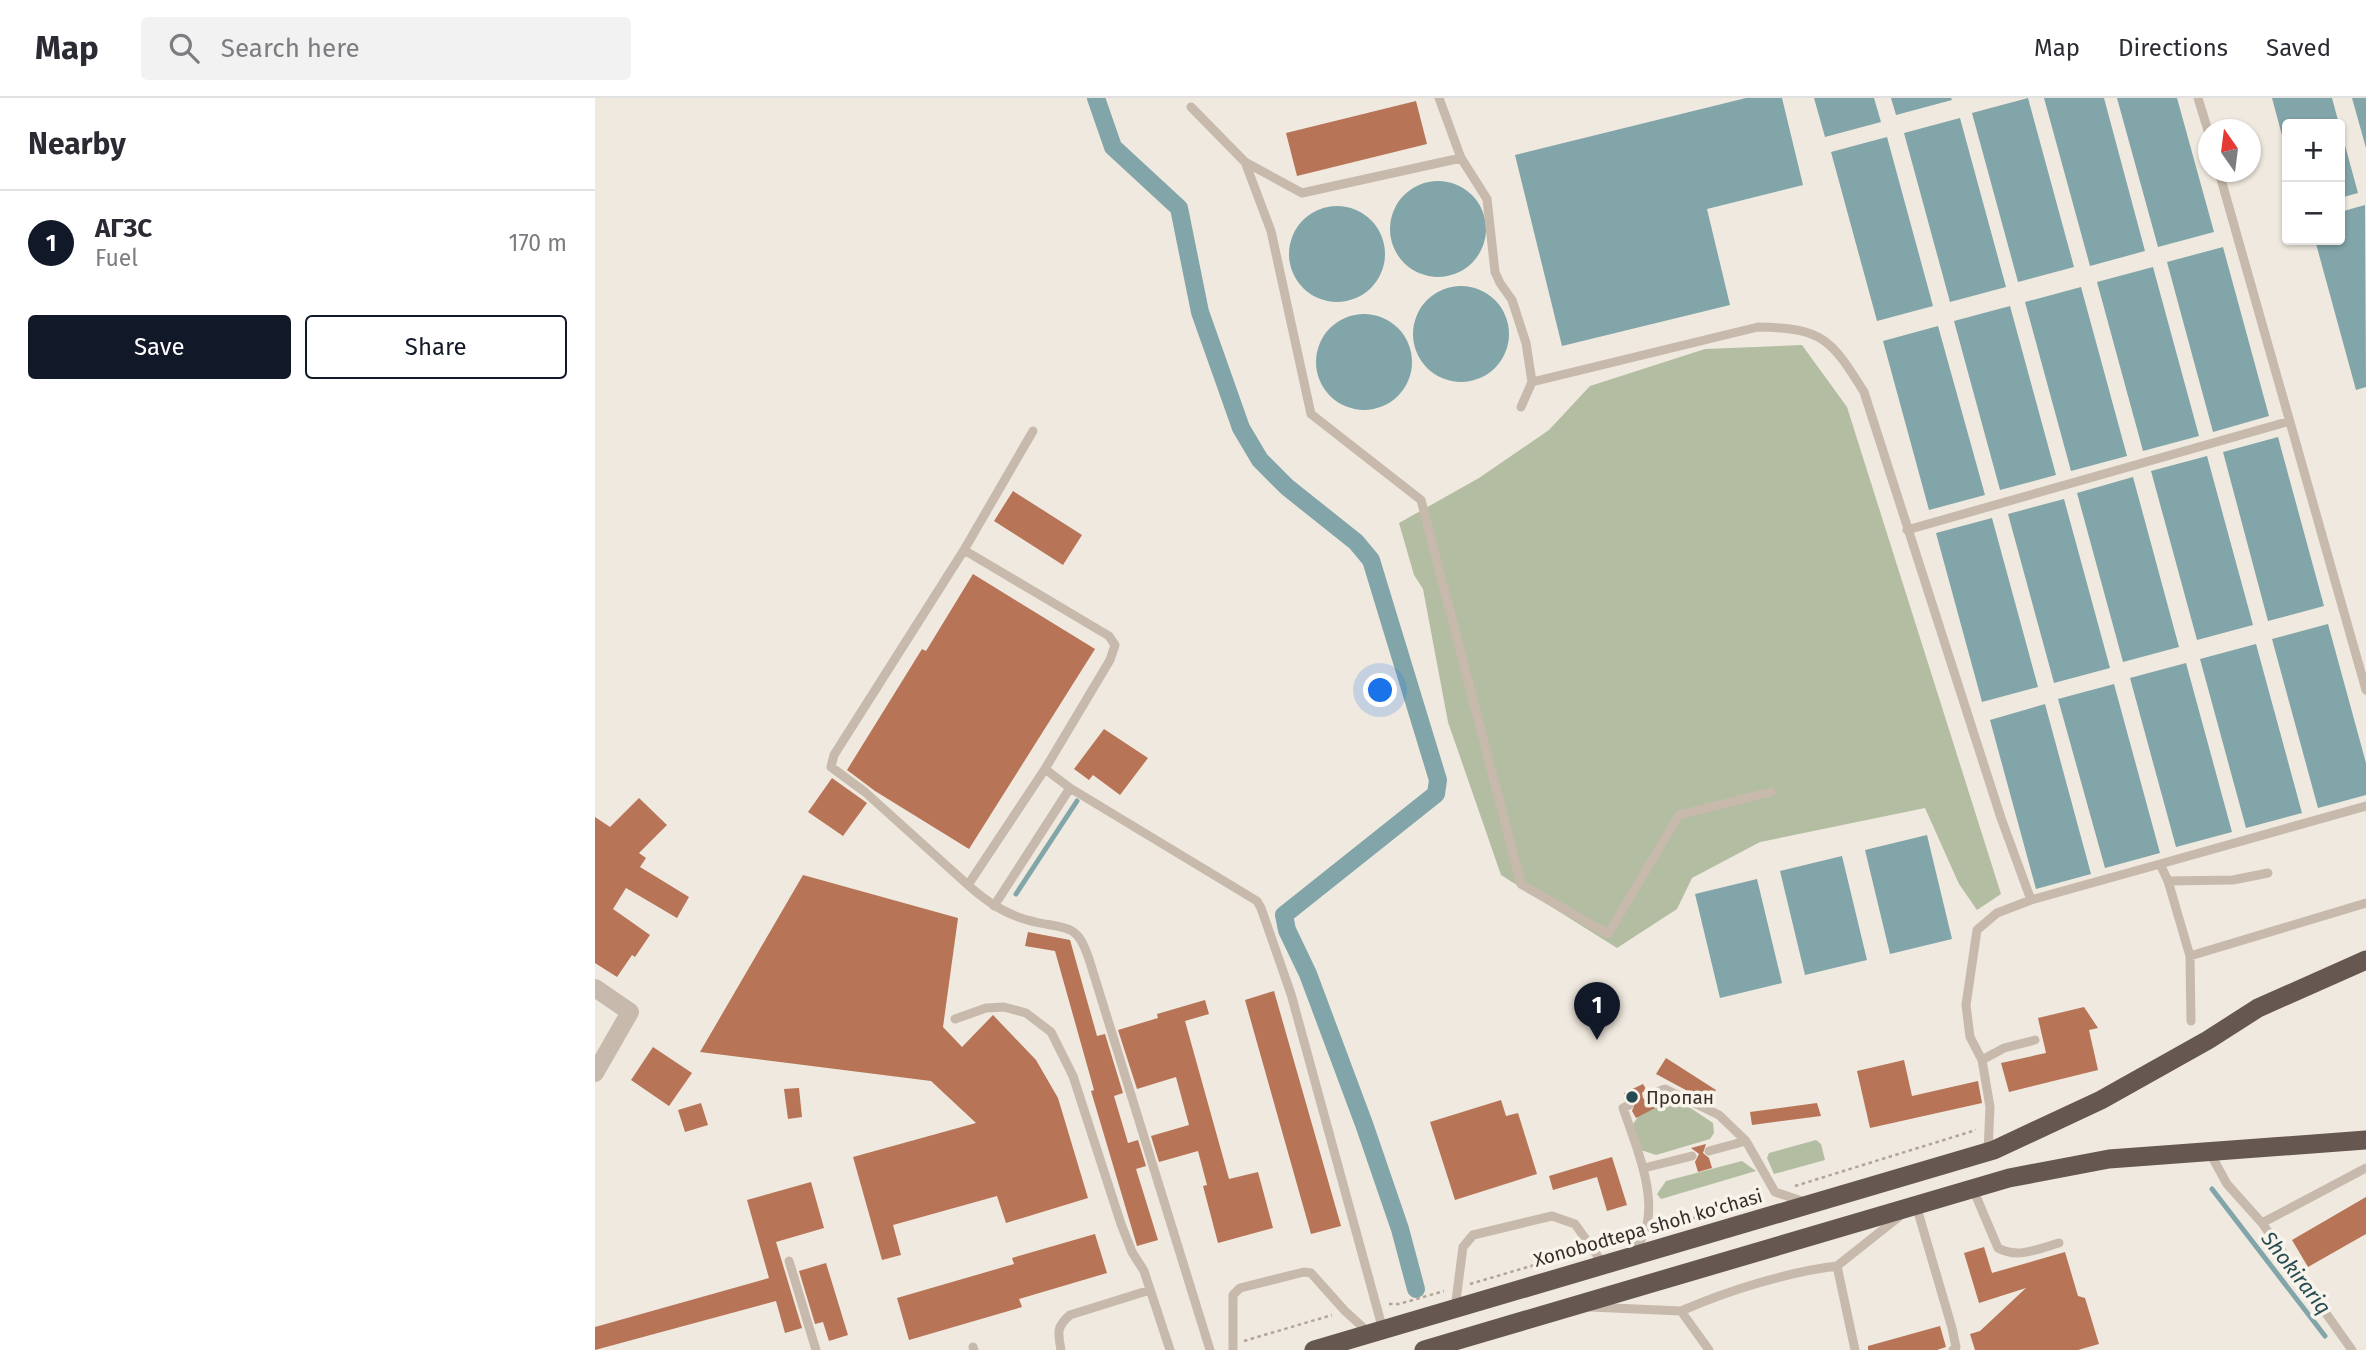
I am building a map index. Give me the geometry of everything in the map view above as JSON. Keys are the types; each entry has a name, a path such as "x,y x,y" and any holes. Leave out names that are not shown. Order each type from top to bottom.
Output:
{"highway":[{"name":"Xonobodtepa shoh ko'chasi","path":"1314,1350 1991,1150 2101,1100 2208,1040 2258,1008 2366,960"},
{"path":"1424,1350 2009,1178 2109,1159 2366,1140"},
{"path":"1725,1229 1734,1259"}],"street":[{"path":"595,988 630,1012 595,1073"}],"lane":[{"path":"1439,98 1461,158 1487,199 1495,272 1512,299 1526,343 1532,382 1521,407"},
{"path":"2198,98 2204,119"},
{"path":"1191,107 1245,162 1302,194 1461,158"},
{"path":"1245,162 1271,230 1311,414 1421,500 1521,884 1608,934 1679,815 1771,792"},
{"path":"2222,182 2366,690"},
{"path":"1532,382 1758,327 1794,328 1819,336 1843,360 1864,392 2001,818 2031,900"},
{"path":"1907,530 2290,421"},
{"path":"1033,431 964,550 834,755 831,767 865,792 994,906 1031,921 1071,930 1080,938 1090,959 1210,1350"},
{"path":"964,550 1109,636 1115,645 1110,660 1045,769 968,884"},
{"path":"1045,769 1070,788 1257,901 1291,994 1376,1332"},
{"path":"994,906 1070,788"},
{"path":"1991,1150 1990,1107 1982,1060 1971,1037 1966,1005 1977,930 1997,913 2031,900 2366,806"},
{"path":"2160,864 2168,881 2190,956 2191,1021"},
{"path":"2168,881 2234,880 2268,873"},
{"path":"2190,956 2366,903"},
{"path":"955,1019 986,1008 1005,1007 1026,1013 1051,1032 1073,1076 1121,1224 1132,1252 1144,1271 1170,1350"},
{"path":"1982,1060 2004,1048 2035,1040"},
{"path":"1649,1095 1665,1089 1719,1115 1746,1141 1775,1192 1810,1204"},
{"path":"1629,1105 1623,1108 1644,1168 1649,1213 1644,1233 1630,1257"},
{"path":"1709,1151 1746,1141"},
{"path":"2210,1152 2227,1184 2262,1223 2352,1350"},
{"path":"1644,1168 1692,1156"},
{"path":"2262,1223 2366,1168"},
{"path":"1973,1189 1998,1248 2009,1254 2030,1252 2059,1242"},
{"path":"1571,1307 1681,1311 1708,1299 1807,1269 1837,1266 1915,1205 1952,1328 1955,1347 1953,1350"},
{"path":"1455,1308 1463,1247 1473,1235 1552,1216 1575,1224 1604,1265"},
{"path":"789,1261 816,1350"},
{"path":"1837,1266 1855,1350"},
{"path":"1233,1350 1233,1295 1240,1288 1304,1272 1311,1273 1345,1311 1376,1332"},
{"path":"1061,1350 1061,1323 1070,1315 1150,1290"},
{"path":"1681,1311 1709,1350"}],"green space":[{"path":"1802,345 1847,407 2001,894 1977,910 1959,884 1925,808 1760,842 1692,878 1677,909 1617,948 1501,875 1448,722 1423,589 1414,575 1399,523 1479,478 1549,430 1590,386 1705,349"},
{"path":"1674,1097 1713,1123 1714,1133 1710,1139 1656,1155 1641,1150 1633,1124 1640,1114"},
{"path":"1816,1140 1821,1144 1825,1160 1774,1174 1767,1158 1769,1153"},
{"path":"1742,1161 1756,1171 1661,1199 1657,1194 1666,1181"}],"water":[{"path":"1746,98 1782,98 1803,185 1707,209 1730,305 1562,346 1515,155"},
{"path":"1814,98 1874,98 1881,122 1825,137"},
{"path":"1891,98 1951,98 1952,100 1896,115"},
{"path":"2028,98 2074,267 2018,282 1972,113"},
{"path":"2044,98 2104,98 2145,251 2090,266"},
{"path":"2117,98 2177,98 2198,182 2214,232 2158,247"},
{"path":"2272,98 2332,98 2338,119 2282,119 2282,135"},
{"path":"2352,98 2366,98 2366,148"},
{"path":"1960,118 2006,287 1950,302 1904,133"},
{"path":"1887,137 1933,306 1877,321 1831,152"},
{"path":"2345,145 2358,193 2345,197"},
{"path":"1438,181 1456,185 1472,195 1482,211 1486,229 1482,247 1472,263 1456,273 1438,277 1420,273 1404,263 1394,247 1390,229 1394,211 1404,195 1420,185"},
{"path":"2365,205 2366,387 2356,390 2316,245 2345,245 2345,211"},
{"path":"1337,206 1355,210 1371,220 1381,236 1385,254 1381,272 1371,288 1355,298 1337,302 1319,298 1303,288 1293,272 1289,254 1293,236 1303,220 1319,210"},
{"path":"2223,247 2269,416 2213,432 2167,262"},
{"path":"2153,267 2199,436 2143,451 2097,282"},
{"path":"1461,286 1479,290 1495,300 1505,316 1509,334 1505,352 1495,368 1479,378 1461,382 1443,378 1427,368 1417,352 1413,334 1417,316 1427,300 1443,290"},
{"path":"2081,287 2127,456 2071,471 2025,302"},
{"path":"2010,306 2056,475 2000,490 1954,321"},
{"path":"1364,314 1382,318 1398,328 1408,344 1412,362 1408,380 1398,396 1382,406 1364,410 1346,406 1330,396 1320,380 1316,362 1320,344 1330,328 1346,318"},
{"path":"1938,326 1985,495 1929,510 1883,341"},
{"path":"2278,437 2324,606 2268,621 2223,452"},
{"path":"2207,456 2253,625 2197,640 2151,471"},
{"path":"2133,477 2179,647 2123,662 2077,493"},
{"path":"2064,499 2110,668 2054,683 2008,514"},
{"path":"1992,518 2038,687 1982,702 1936,533"},
{"path":"2328,624 2366,763 2366,795 2318,808 2272,639"},
{"path":"2256,644 2302,813 2246,828 2200,659"},
{"path":"2186,663 2232,832 2176,847 2130,678"},
{"path":"2114,684 2160,853 2105,868 2058,699"},
{"path":"2045,704 2091,874 2036,889 1990,720"},
{"path":"1927,835 1952,939 1890,954 1865,850"},
{"path":"1842,856 1867,960 1805,975 1780,871"},
{"path":"1757,879 1782,983 1720,998 1695,894"}],"building":[{"path":"1416,101 1427,144 1297,176 1286,133"},
{"path":"1013,491 1082,535 1063,565 994,521"},
{"path":"973,574 1095,649 969,849 875,791 847,770 922,649 926,651"},
{"path":"1104,729 1148,758 1120,795 1093,775 1089,780 1074,769"},
{"path":"832,778 867,803 843,836 808,812"},
{"path":"639,798 667,825 639,853 646,858 640,867 689,897 677,918 626,888 613,909 650,935 617,977 595,963 595,817 610,827"},
{"path":"803,875 958,918 943,1027 962,1047 993,1015 1036,1060 1058,1098 1088,1198 1006,1223 997,1196 893,1225 901,1255 882,1260 853,1157 976,1123 931,1081 700,1052"},
{"path":"1028,932 1070,940 1097,1036 1105,1034 1123,1093 1114,1096 1128,1143 1138,1140 1146,1166 1136,1169 1158,1240 1137,1246 1091,1091 1094,1090 1055,951 1025,946"},
{"path":"1274,991 1341,1226 1311,1234 1245,1000"},
{"path":"1205,1000 1209,1014 1185,1021 1229,1179 1258,1172 1273,1228 1218,1243 1203,1186 1207,1185 1198,1151 1159,1162 1151,1136 1189,1125 1176,1077 1137,1089 1118,1030 1158,1018 1157,1014"},
{"path":"2084,1007 2098,1028 2089,1030 2098,1070 2009,1092 2001,1063 2046,1053 2038,1018"},
{"path":"653,1047 692,1073 669,1106 631,1080"},
{"path":"1666,1058 1716,1090 1708,1102 1656,1074"},
{"path":"1904,1060 1912,1096 1978,1081 1982,1103 1870,1128 1857,1071"},
{"path":"1643,1084 1646,1089 1642,1093 1643,1098 1647,1102 1652,1101 1655,1108 1636,1118 1632,1111 1635,1103 1632,1099 1626,1099 1624,1093"},
{"path":"799,1088 802,1117 788,1119 784,1089"},
{"path":"1501,1100 1506,1116 1518,1113 1537,1174 1455,1200 1430,1122"},
{"path":"701,1103 708,1125 685,1132 678,1110"},
{"path":"1817,1103 1821,1116 1752,1125 1750,1112"},
{"path":"1706,1144 1703,1153 1709,1158 1712,1168 1698,1172 1695,1162 1699,1154 1691,1148"},
{"path":"1612,1157 1627,1205 1607,1211 1597,1177 1553,1190 1549,1176"},
{"path":"811,1182 824,1228 776,1242 802,1328 785,1333 776,1301 595,1350 595,1327 769,1278 747,1200"},
{"path":"2366,1197 2366,1234 2308,1267 2292,1240"},
{"path":"1095,1234 1107,1273 1019,1299 1022,1307 909,1340 897,1298 1014,1264 1012,1258"},
{"path":"1984,1247 1992,1273 2065,1252 2078,1296 2085,1298 2099,1344 2078,1350 1975,1350 1970,1334 1980,1331 2026,1288 1979,1303 1964,1253"},
{"path":"826,1263 848,1335 829,1341 823,1322 815,1324 799,1271"},
{"path":"1940,1326 1946,1347 1937,1350 1868,1350 1868,1346"}],"waterway":[{"path":"1096,98 1113,147 1179,208 1200,312 1241,428 1260,460 1287,487 1356,542 1371,560 1438,780 1436,794 1284,915 1287,930 1308,974 1364,1124 1400,1229 1416,1289"},
{"path":"1016,894 1077,801"},
{"name":"Shokirariq","path":"2212,1189 2325,1336"}],"place":[{"name":"АГЗС","path":"1597,1040"},
{"name":"Пропан","path":"1632,1097"}]}
